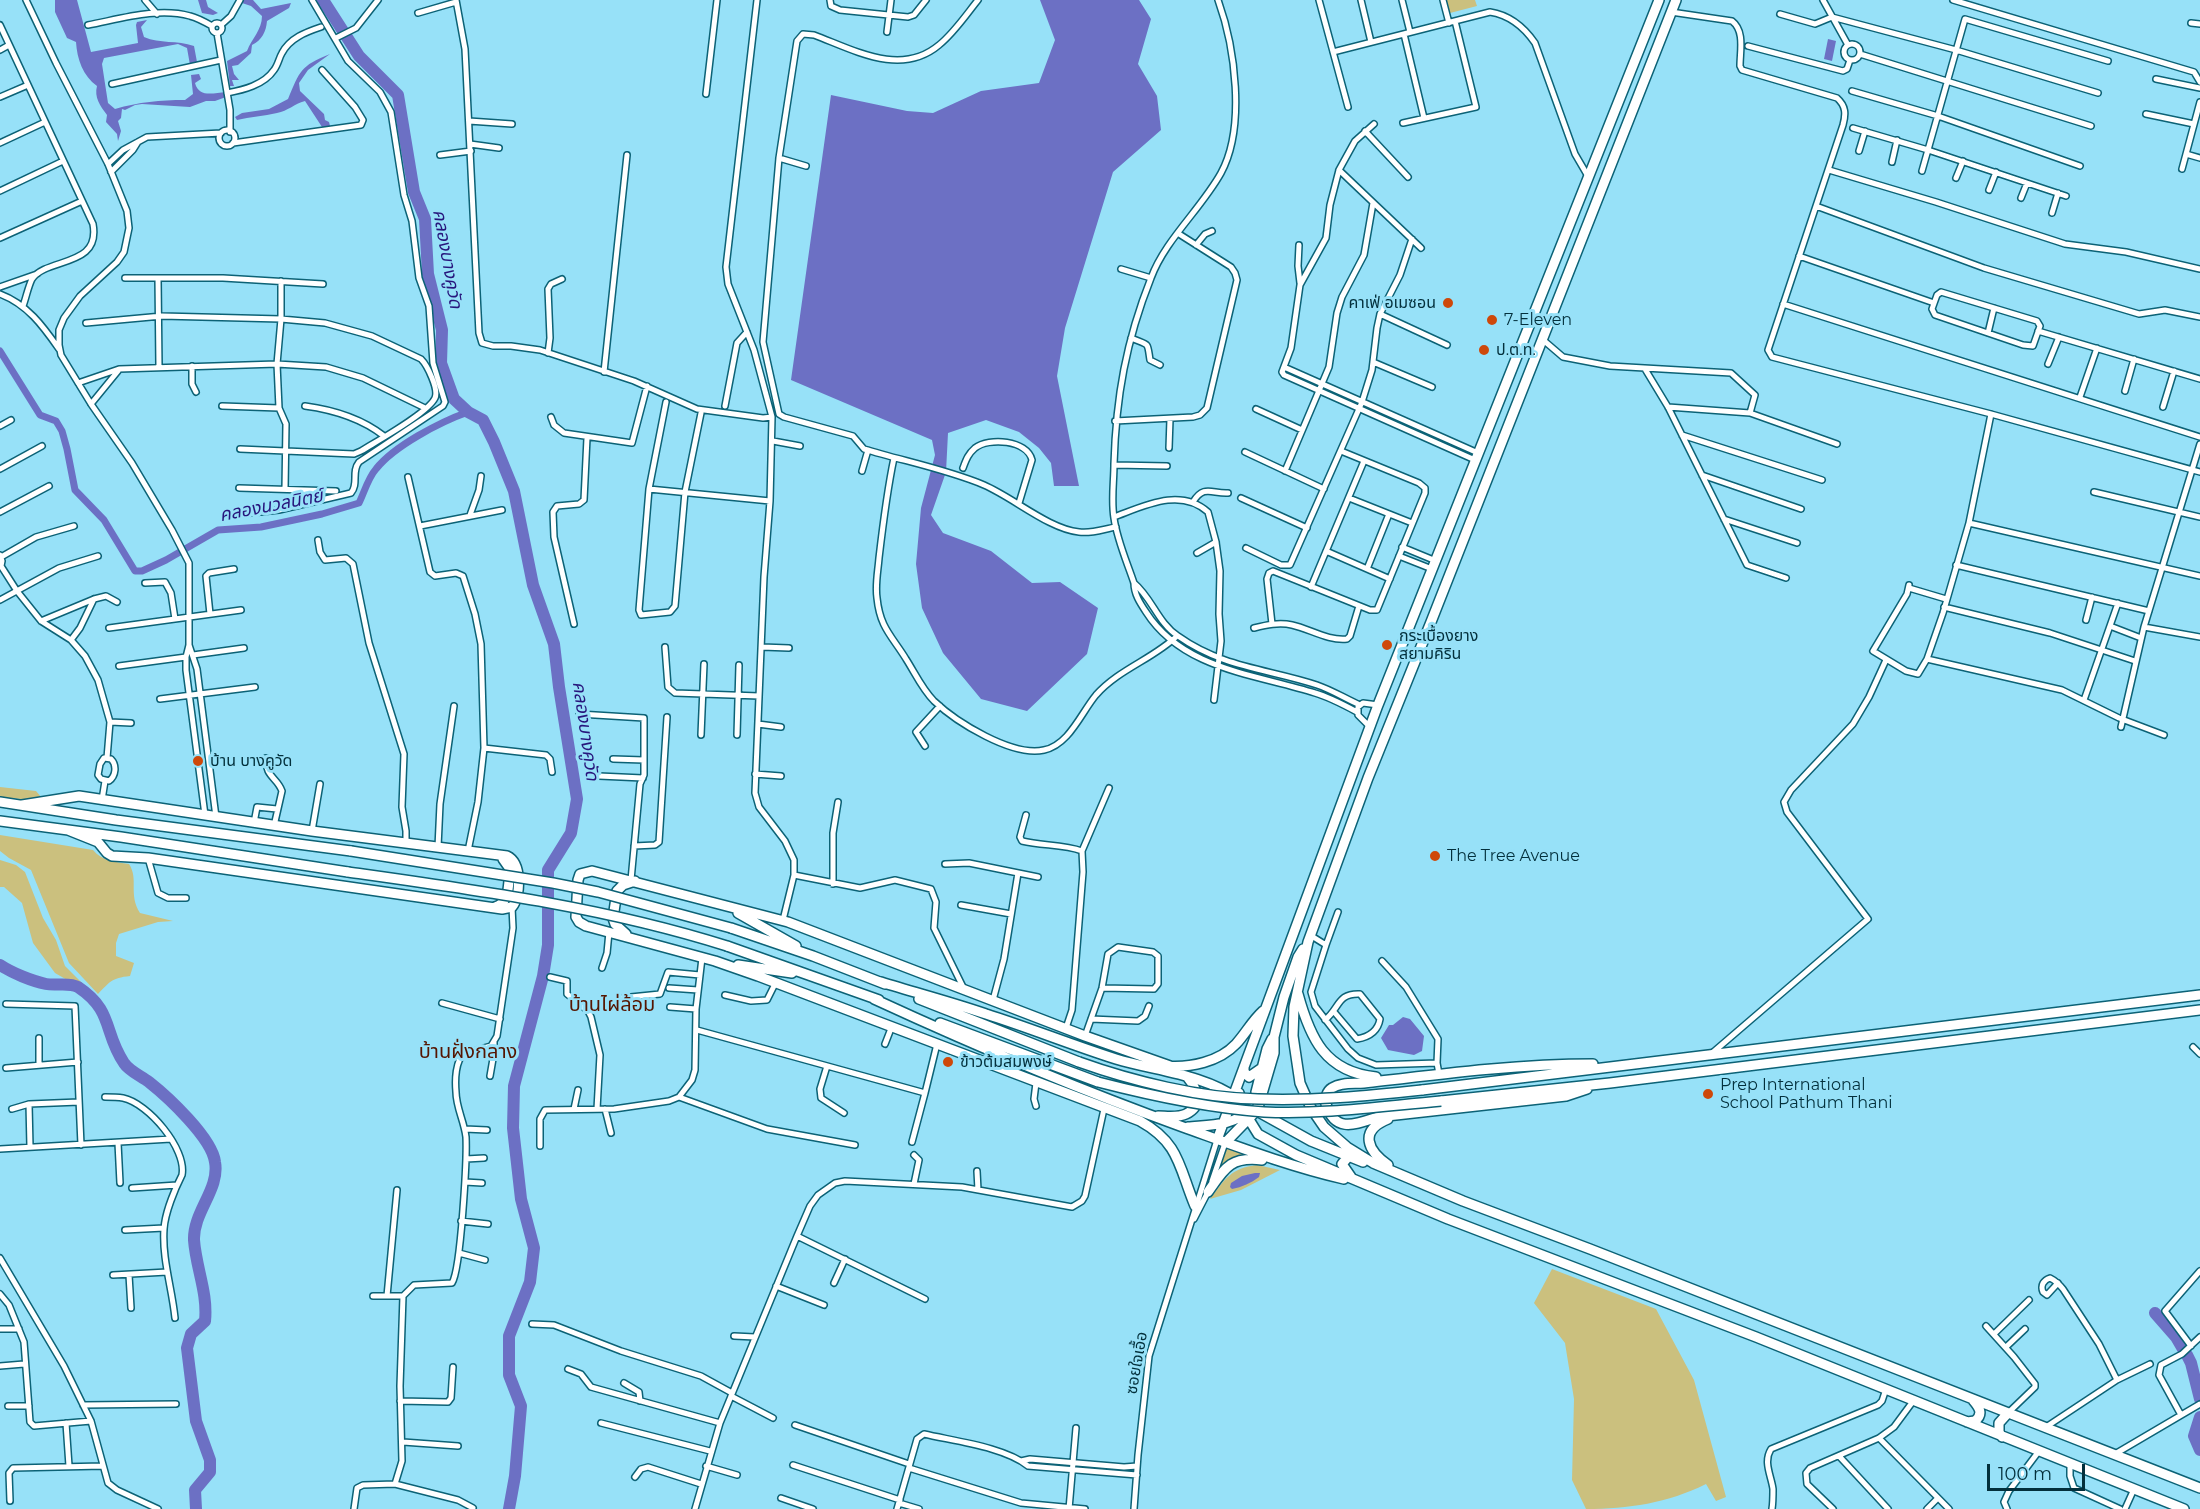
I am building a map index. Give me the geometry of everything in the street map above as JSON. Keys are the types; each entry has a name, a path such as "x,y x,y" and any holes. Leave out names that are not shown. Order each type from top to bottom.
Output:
{"main road":[{"path":"1222,1135 1237,1098 1237,1085 1378,705 1659,0"},
{"path":"1408,1178 1359,1156 1324,1128 1314,1114 1300,1083 1295,1061 1293,1036 1297,989 1309,938 1368,778 1676,0"},
{"path":"1550,274 1565,280"},
{"path":"22,805 45,803 73,796 438,849 493,854 512,859 517,867 516,902 512,907 493,908 124,855 113,852 111,849 113,843 121,837"},
{"path":"91,816 83,810 80,803 83,800 98,800"},
{"path":"0,802 351,851 598,892 730,928 813,956 1079,1062 1139,1080 1233,1098 1310,1099 1422,1090 2200,995"},
{"path":"0,821 121,837 547,902 670,929 816,977 1098,1082 1212,1107 1265,1112 1315,1112 1610,1083 2197,1011"},
{"path":"68,830 98,842 112,856 124,855"},
{"path":"493,854 505,860 510,869 506,899 502,905 493,908"},
{"path":"816,977 715,961 586,926 576,917 580,874 592,871 783,920 1085,1036 1170,1066"},
{"path":"633,881 620,887 617,891 613,918 619,929 633,939"},
{"path":"728,907 813,956"},
{"path":"1222,1135 1250,1113 1274,1053 1274,1037 1284,997 1298,957 1309,938"},
{"path":"715,961 892,1026 1153,1128 1167,1140 1186,1179 1195,1206"},
{"path":"881,982 988,1014 1119,1060 1218,1087 1237,1098 1258,1119 1288,1129 1348,1157 1408,1178 2200,1488"},
{"path":"1297,989 1306,1023 1324,1053 1337,1064 1354,1073 1387,1078"},
{"path":"2190,997 2200,989"},
{"path":"874,999 1032,1070 1146,1115 1184,1127 1222,1135 1276,1161 1366,1185"},
{"path":"1119,1060 1170,1066 1201,1064 1227,1052 1236,1044 1254,1018 1265,1010"},
{"path":"1274,1037 1267,1049 1250,1113 1253,1129 1263,1138 1296,1155 1459,1223 1914,1400 2184,1509"},
{"path":"1610,1083 1566,1096 1378,1117 1351,1125 1342,1125 1337,1122 1326,1102 1331,1088 1341,1084 1387,1078 1557,1065 1634,1064"},
{"path":"1244,1067 1244,1072 1249,1077 1262,1068"},
{"path":"1032,1070 1088,1103"},
{"path":"1125,1116 1179,1116 1187,1113 1196,1104 1197,1094 1197,1088 1188,1078"},
{"path":"1188,1078 1201,1086 1211,1097 1222,1135"},
{"path":"1222,1135 1250,1113"},
{"path":"1396,1116 1380,1122 1371,1130 1369,1146 1375,1156 1408,1178"},
{"path":"1184,1127 1222,1135"},
{"path":"1348,1157 1342,1164 1350,1177"},
{"path":"1208,1192 1222,1171 1233,1162 1245,1159 1276,1161"},
{"path":"1966,1422 1975,1421 1980,1416 1980,1411 1973,1400"},
{"path":"2002,1437 1999,1432 1999,1423 2008,1413"}],"street":[{"path":"26,0 108,164 127,211 127,242 117,262 80,296 64,318 59,330 60,350"},
{"path":"217,33 221,31 221,25 231,16 240,0"},
{"path":"232,515 279,510 351,493 355,489 354,469 359,462 444,405 431,355 429,306 419,278 412,221 404,195 391,112 380,92 348,62 338,37 312,0"},
{"path":"338,37 356,28 378,0"},
{"path":"706,94 717,0"},
{"path":"757,0 726,267 728,284 754,350 772,417 770,501 755,774 756,800 792,854 795,867 783,920"},
{"path":"830,0 831,6 840,10 912,17 926,0"},
{"path":"887,32 891,0"},
{"path":"978,0 941,44 927,54 906,61 883,60 814,34 803,34 797,41 779,158 763,342 779,414 853,436 860,446 868,450 982,484 1019,503 1050,523 1065,529 1081,533 1116,527"},
{"path":"1218,0 1232,53 1235,106 1231,146 1221,173 1159,260 1131,338 1122,371 1115,421 1114,517 1116,527 1134,583 1134,590 1152,621 1171,641 1239,674 1317,693 1357,712 1361,720 1370,727"},
{"path":"1319,0 1348,107"},
{"path":"1361,0 1371,42"},
{"path":"1402,0 1424,118"},
{"path":"1403,123 1476,107 1452,22 1443,0"},
{"path":"1823,0 1848,45"},
{"path":"1953,0 2194,72 2200,82"},
{"path":"418,13 456,1 465,49 480,339 485,345 526,348 548,353 647,386 697,409 763,418 772,417"},
{"path":"147,3 157,14"},
{"path":"1333,52 1490,12 1512,20 1535,42 1575,154 1589,179"},
{"path":"1671,12 1732,21 1741,35 1740,66 1742,70 1837,98 1842,102 1846,115 1768,350 1772,357 2200,472"},
{"path":"87,25 157,14 177,14 192,17 212,26 213,31 217,33 221,60 232,92 230,132 234,138 233,143"},
{"path":"1780,14 1815,24 1832,17 2098,93"},
{"path":"1922,171 1965,19 2108,61"},
{"path":"212,26 217,23 221,25"},
{"path":"2192,23 2200,24"},
{"path":"0,25 93,225 95,236 90,247 81,256 0,287"},
{"path":"232,92 258,84 275,70 282,52 290,43 309,31 321,27"},
{"path":"1853,44 1857,46 1860,54 1850,60 1843,52 1848,45 1853,44"},
{"path":"0,50 9,45"},
{"path":"1748,46 1844,71 1850,60"},
{"path":"1860,54 2091,126"},
{"path":"112,84 221,60"},
{"path":"221,133 219,140 227,146 233,143 361,125 363,120 355,107 322,70"},
{"path":"2156,79 2200,88"},
{"path":"0,98 28,85"},
{"path":"1852,91 1938,116 2080,166"},
{"path":"2182,169 2200,102"},
{"path":"2146,114 2196,122"},
{"path":"469,121 512,124"},
{"path":"0,143 45,122"},
{"path":"1300,285 1326,238 1330,205 1339,170 1355,141 1374,124"},
{"path":"1852,128 1897,140 2066,196"},
{"path":"1365,131 1408,177"},
{"path":"1858,151 1865,131"},
{"path":"108,164 123,150 147,137 230,132"},
{"path":"1892,162 1897,140"},
{"path":"111,172 139,141"},
{"path":"470,144 500,148"},
{"path":"440,155 471,152"},
{"path":"2186,154 2200,158"},
{"path":"604,372 627,155"},
{"path":"779,158 806,166"},
{"path":"0,191 63,161"},
{"path":"1956,178 1963,161"},
{"path":"1339,170 1421,248"},
{"path":"1829,170 2065,244 2126,252 2200,269"},
{"path":"1989,190 1996,172"},
{"path":"2021,198 2027,183"},
{"path":"2052,213 2058,193"},
{"path":"0,238 82,201"},
{"path":"1285,471 1323,384 1332,354 1337,313 1342,297 1364,255 1373,203"},
{"path":"1816,206 1984,268 2139,314 2164,310 2200,317"},
{"path":"1196,245 1205,234 1212,231"},
{"path":"1115,421 1193,417 1200,415 1207,408 1237,280 1230,267 1179,234"},
{"path":"1246,548 1287,566 1290,565 1362,402 1373,362 1380,314 1400,275 1412,239"},
{"path":"1299,245 1300,285 1291,348 1283,370 1284,375 1359,409 1477,457"},
{"path":"1798,256 1934,303"},
{"path":"1121,269 1151,278"},
{"path":"23,306 32,280 38,274"},
{"path":"125,278 223,278 323,284"},
{"path":"158,278 159,367"},
{"path":"548,353 550,328 548,289 550,284 562,279"},
{"path":"281,281 281,319 277,364 279,408 286,424 285,489"},
{"path":"1941,292 2037,321 2040,326 2033,346 2030,346 1935,315 1932,311 1934,303 1941,292"},
{"path":"0,294 23,306 45,329 60,350 91,404 132,463 189,563 189,645 186,657 205,815"},
{"path":"1783,304 2200,437"},
{"path":"1988,333 1994,308"},
{"path":"1380,314 1447,345"},
{"path":"86,323 159,317 281,319 347,328 372,336 421,359 427,365 436,391 434,400 361,452 354,454 240,449"},
{"path":"2038,331 2200,379"},
{"path":"725,406 737,343 747,332"},
{"path":"2048,364 2059,337"},
{"path":"1131,338 1148,345 1150,360 1160,365"},
{"path":"1542,339 1563,357 1610,366 1731,373 1755,395 1750,413"},
{"path":"2080,397 2097,348"},
{"path":"2125,391 2134,359"},
{"path":"1373,362 1432,387"},
{"path":"78,382 119,369 277,364 341,370 386,388 425,408"},
{"path":"192,366 192,384 196,392"},
{"path":"91,404 119,369"},
{"path":"1645,369 1668,407 1747,565 1786,578"},
{"path":"1283,370 1323,384 1477,457"},
{"path":"2163,407 2174,371"},
{"path":"550,417 557,430 570,435 632,444 647,386"},
{"path":"666,402 650,489 639,614 670,612 675,606 685,492 701,413"},
{"path":"222,406 279,408"},
{"path":"305,406 337,412 362,421 384,436"},
{"path":"1668,407 1750,413 1837,444"},
{"path":"1256,409 1302,430"},
{"path":"1946,599 1909,587 1900,608 1873,651 1913,674 1921,671 1927,659 1944,607 1969,523 1991,414"},
{"path":"1169,448 1170,419"},
{"path":"0,426 11,420"},
{"path":"1682,435 1822,480"},
{"path":"574,624 554,537 553,512 556,506 579,504 584,500 588,438"},
{"path":"772,441 800,446"},
{"path":"963,468 968,455 986,442 997,442 1024,449 1031,454 1032,460 1019,503"},
{"path":"2121,727 2144,627 2200,444"},
{"path":"0,469 42,446"},
{"path":"862,471 868,450"},
{"path":"1272,624 1267,579 1269,573 1273,571 1359,606 1377,610 1425,493 1422,485 1341,451"},
{"path":"1245,452 1324,489"},
{"path":"894,458 883,518 877,598 881,619 887,633 924,688 951,716 987,736 1015,747 1033,751 1044,750 1062,741 1108,683 1177,636"},
{"path":"1311,587 1364,461"},
{"path":"1114,465 1167,466"},
{"path":"1702,475 1801,509"},
{"path":"470,515 479,490 481,476"},
{"path":"408,477 432,574 435,576 456,573 463,576 475,614 481,644 484,748 478,802 467,853"},
{"path":"0,512 48,486"},
{"path":"239,488 336,491"},
{"path":"650,489 770,501"},
{"path":"1193,502 1207,490 1228,493"},
{"path":"2094,492 2200,517"},
{"path":"1241,498 1306,528"},
{"path":"1349,498 1412,523"},
{"path":"1114,517 1168,499 1193,502 1208,512 1216,542 1220,572 1221,642 1214,700"},
{"path":"420,526 502,510"},
{"path":"1368,569 1389,514"},
{"path":"1724,519 1797,543"},
{"path":"1969,523 2200,576"},
{"path":"74,526 36,537 1,556 0,566 41,621 71,640 85,656 98,680 110,722 107,758"},
{"path":"318,540 320,552 325,560 346,558 353,564 369,642 404,754 402,807 406,844"},
{"path":"1197,553 1216,542"},
{"path":"1402,547 1434,565"},
{"path":"1326,551 1390,579"},
{"path":"0,600 59,568 98,555"},
{"path":"1399,556 1434,565"},
{"path":"1956,565 2150,611"},
{"path":"210,614 206,576 209,573 234,569"},
{"path":"145,583 165,582 171,593 175,619"},
{"path":"1134,583 1140,588 1157,615 1177,636 1242,667 1318,686 1360,705 1371,703 1378,705"},
{"path":"41,621 94,598 106,596 117,602"},
{"path":"2086,620 2092,597"},
{"path":"71,640 80,628 94,598"},
{"path":"2084,700 2118,603"},
{"path":"1254,628 1272,624 1288,624 1335,639 1347,639 1359,606"},
{"path":"1944,607 2050,633 2135,661"},
{"path":"109,628 241,610"},
{"path":"2110,626 2141,638"},
{"path":"2144,627 2200,637"},
{"path":"189,645 194,655 201,695 216,817"},
{"path":"665,647 668,687 675,693 759,696"},
{"path":"762,647 789,648"},
{"path":"194,655 244,648"},
{"path":"119,666 186,657"},
{"path":"1927,659 2053,687 2164,735"},
{"path":"1710,1055 1868,919 1787,812 1784,802 1791,790 1853,724 1869,697 1886,660"},
{"path":"701,735 704,664"},
{"path":"737,735 739,665"},
{"path":"160,699 255,687"},
{"path":"1357,712 1360,705"},
{"path":"438,849 440,804 454,706"},
{"path":"925,746 916,732 939,706"},
{"path":"579,714 644,718 643,778 640,784 633,881"},
{"path":"634,846 655,846 659,842 668,717"},
{"path":"110,722 130,723"},
{"path":"758,724 781,727"},
{"path":"484,748 546,755 550,759 552,772"},
{"path":"105,781 112,779 115,768 114,762 107,758"},
{"path":"105,781 98,775 102,760 107,758"},
{"path":"266,758 267,771 281,786 283,797 277,809 274,826"},
{"path":"613,759 644,760"},
{"path":"199,766 209,765"},
{"path":"755,774 781,776"},
{"path":"599,776 643,778"},
{"path":"98,800 105,781"},
{"path":"312,831 320,784"},
{"path":"1066,1028 1072,1010 1083,872 1082,852 1109,788"},
{"path":"833,884 833,833 838,802"},
{"path":"254,823 257,807 277,809"},
{"path":"1026,815 1020,837 1022,841 1068,847 1082,852"},
{"path":"148,858 158,893 168,898 186,898"},
{"path":"945,864 969,863 1038,876"},
{"path":"993,1000 1002,968 1018,873"},
{"path":"794,875 860,888 895,880 931,889 936,902 934,928 964,989"},
{"path":"960,905 1011,914"},
{"path":"490,1076 513,928 512,907"},
{"path":"1338,912 1311,992 1315,1006 1348,1049 1358,1058 1376,1065 1437,1063"},
{"path":"602,968 607,953 609,932"},
{"path":"1309,938 1326,945"},
{"path":"1085,1036 1102,988 1106,961 1112,950 1118,947 1153,952 1158,956 1158,984 1154,989 1102,988"},
{"path":"540,1146 540,1119 543,1111 547,1109 605,1109 669,1101 679,1097 692,1080 695,1070 696,1009 702,958"},
{"path":"1382,961 1407,987 1438,1039 1439,1074"},
{"path":"621,998 660,994 668,972 700,975"},
{"path":"550,977 567,981 567,994 588,1011 591,1017 600,1055 597,1109"},
{"path":"725,995 751,1001 767,1000 776,982"},
{"path":"669,988 698,990"},
{"path":"1325,1020 1335,1013 1341,999 1350,994 1360,994 1380,1019 1379,1026 1374,1032 1366,1038 1357,1039 1348,1049"},
{"path":"442,1003 500,1019"},
{"path":"6,1004 75,1006 81,1145"},
{"path":"1091,1018 1138,1021 1145,1016 1149,1006"},
{"path":"670,1007 696,1009"},
{"path":"1335,1013 1357,1039"},
{"path":"885,1044 892,1026"},
{"path":"697,1030 925,1093"},
{"path":"39,1038 39,1064"},
{"path":"395,1484 402,1461 403,1442 400,1401 403,1296 414,1285 452,1282 455,1278 466,1159 465,1129 455,1089 459,1059 465,1053 488,1048 494,1042"},
{"path":"912,1142 937,1044"},
{"path":"2193,1047 2200,1054"},
{"path":"6,1068 78,1062"},
{"path":"827,1066 820,1089 821,1098 844,1113"},
{"path":"1036,1083 1034,1099 1036,1106"},
{"path":"574,1109 578,1090"},
{"path":"105,1097 131,1101 158,1122 182,1158 184,1166 164,1228 167,1272 173,1291 175,1318"},
{"path":"679,1097 766,1129 855,1145"},
{"path":"12,1109 29,1104 79,1102"},
{"path":"29,1104 30,1148"},
{"path":"695,1509 720,1423 797,1236 810,1206 818,1195 835,1184 857,1181 978,1190 1072,1207 1085,1196 1104,1108"},
{"path":"605,1109 611,1133"},
{"path":"465,1129 487,1130"},
{"path":"1191,1226 1208,1192 1222,1135"},
{"path":"1191,1226 1195,1206 1222,1135"},
{"path":"0,1149 171,1139"},
{"path":"118,1143 120,1183"},
{"path":"914,1155 919,1160 914,1184"},
{"path":"466,1159 484,1158"},
{"path":"977,1171 978,1190"},
{"path":"465,1182 482,1183"},
{"path":"132,1188 177,1185"},
{"path":"387,1296 397,1190"},
{"path":"461,1221 488,1224"},
{"name":"ซอยใจเอื้อ","path":"1134,1509 1149,1356 1191,1226"},
{"path":"125,1230 164,1228"},
{"path":"797,1236 925,1299"},
{"path":"459,1253 485,1260"},
{"path":"0,1258 64,1366 91,1421 108,1483 117,1490 158,1509"},
{"path":"834,1283 845,1258"},
{"path":"2191,1346 2165,1311 2200,1270"},
{"path":"113,1275 167,1272"},
{"path":"129,1275 130,1308"},
{"path":"2058,1283 2074,1302 2100,1344 2117,1380"},
{"path":"776,1286 824,1305"},
{"path":"0,1294 9,1305 24,1342 30,1422 34,1426 91,1421"},
{"path":"373,1296 403,1296"},
{"path":"9,1305 22,1297"},
{"path":"1994,1334 2029,1300"},
{"path":"532,1324 554,1325 621,1352 701,1377 773,1418"},
{"path":"1986,1326 2035,1384 2035,1387 2008,1413"},
{"path":"0,1329 19,1329"},
{"path":"2006,1347 2025,1329"},
{"path":"734,1336 755,1337"},
{"path":"2181,1414 2158,1375 2159,1370 2161,1365 2191,1346 2200,1337"},
{"path":"0,1366 24,1364"},
{"path":"2044,1428 2117,1380 2150,1364"},
{"path":"400,1401 448,1402 452,1398 453,1367"},
{"path":"568,1370 581,1374 591,1387 720,1423"},
{"path":"624,1383 639,1392 640,1401"},
{"path":"1772,1509 1773,1489 1767,1462 1771,1449 1878,1406 1886,1389"},
{"path":"1833,1509 1807,1484 1805,1478 1810,1468 1879,1438 1894,1427 1914,1400"},
{"path":"83,1405 176,1404"},
{"path":"2114,1455 2200,1404"},
{"path":"8,1406 29,1406"},
{"path":"66,1423 69,1467"},
{"path":"601,1423 710,1451"},
{"path":"795,1425 1021,1503 1085,1509"},
{"path":"1069,1508 1076,1428"},
{"path":"899,1504 917,1439 924,1434 995,1451 1028,1466 1137,1475"},
{"path":"1879,1438 1949,1509"},
{"path":"403,1442 458,1446"},
{"path":"2007,1509 2004,1502 2009,1491 2039,1451"},
{"path":"1839,1456 1888,1509"},
{"path":"1021,1461 1030,1459 1137,1466"},
{"path":"2070,1464 2070,1476 2074,1488 2120,1509"},
{"path":"793,1465 899,1504 919,1509"},
{"path":"9,1501 10,1470 103,1466"},
{"path":"706,1466 737,1475"},
{"path":"635,1477 641,1469 648,1467 701,1484"},
{"path":"354,1509 357,1488 363,1485 395,1484 458,1500 473,1508"},
{"path":"2125,1509 2134,1489"},
{"path":"782,1498 813,1509"},
{"path":"1927,1509 1938,1498"}],"shaded area":[{"path":"1446,0 1475,0 1477,6 1450,13"},
{"path":"0,787 36,791 42,798 31,800 0,797"},
{"path":"0,835 93,850 105,859 129,864 133,875 136,906 140,913 173,921 158,922 119,934 116,956 134,963 130,976 111,981 98,994 69,963 31,870 0,851"},
{"path":"0,860 16,865 25,872 43,918 56,940 65,966 95,996 55,973 33,943 22,903 4,887 0,887"},
{"path":"1226,1146 1264,1160 1240,1159 1214,1176"},
{"path":"1257,1165 1280,1170 1241,1190 1210,1199 1229,1176 1241,1169"},
{"path":"1552,1269 1656,1309 1694,1380 1726,1497 1716,1501 1706,1484 1692,1491 1648,1504 1586,1509 1572,1480 1574,1399 1565,1343 1534,1303"}],"water":[{"path":"55,0 77,0 91,52 138,43 137,22 147,20 141,27 144,37 156,41 194,46 197,62 190,65 187,48 178,44 104,58 102,64 108,103 115,109 150,102 185,100 193,94 191,75 199,74 201,79 195,83 200,91 207,94 226,92 226,97 190,107 142,104 122,109 121,118 118,121 121,131 118,141 117,134 106,122 107,115 97,98 97,86 82,67 76,42 67,38 55,12"},
{"path":"198,0 206,0 208,7 218,13 213,15 202,13"},
{"path":"243,0 253,0 261,9 291,3 289,8 267,21 261,38 252,45 251,53 238,65 232,66 239,80 232,80 234,86 230,86 227,61 247,51 262,21 262,16 251,6 242,3"},
{"path":"1040,0 1139,0 1151,19 1138,64 1157,96 1161,130 1113,172 1065,328 1057,376 1079,486 1054,486 1051,463 1039,448 1019,432 986,420 948,433 946,472 931,515 943,533 991,551 1032,583 1060,582 1098,608 1087,654 1027,711 981,699 943,653 922,608 916,564 921,508 935,455 932,440 791,380 831,95 907,111 933,113 981,91 1039,83 1055,40"},
{"path":"1828,39 1836,41 1832,61 1824,59"},
{"path":"330,54 308,70 299,83 300,91 324,114 330,126 322,127 305,101 281,112 237,120 235,117 242,113 269,109 288,99 302,70 312,62"},
{"path":"1403,1017 1410,1019 1424,1036 1422,1051 1414,1055 1388,1050 1381,1038 1389,1025 1393,1025"},
{"path":"1260,1173 1259,1177 1253,1181 1236,1188 1230,1187 1231,1183 1242,1176"}],"waterway":[{"name":"คลองบางคูวัด","path":"323,0 359,56 398,95 414,192 425,219 428,274 442,330 441,363 454,399 468,412 483,420 514,491 533,585 554,644 577,799 571,833 548,870 548,945 543,976 514,1086 513,1128 521,1199 534,1248 530,1282 509,1336 509,1375 521,1406 515,1476 509,1509"},
{"name":"คลองนวลนิตย์","path":"0,351 40,415 56,421 62,431 67,449 75,490 104,520 135,571 142,571 166,560 218,530 261,527 322,514 359,503 368,481 384,460 431,428 468,412"},
{"path":"0,965 40,983 67,984 78,987 89,996 103,1013 117,1052 126,1066 167,1097 198,1130 212,1152 215,1162 214,1182 198,1220 194,1240 205,1300 205,1321 191,1334 187,1348 196,1421 210,1460 210,1472 195,1490 196,1509"},
{"path":"2155,1313 2176,1337 2183,1349"},
{"path":"2187,1355 2200,1399"},
{"path":"2200,1417 2194,1436 2200,1450"}],"place":[{"name":"คาเฟ่ อเมซอน","path":"1448,303"},
{"name":"7-Eleven","path":"1492,320"},
{"name":"ป.ต.ท.","path":"1484,350"},
{"name":"กระเบื้องยาง สยามคิริน","path":"1387,645"},
{"name":"บ้าน บางคูวัด","path":"198,761"},
{"name":"The Tree Avenue","path":"1435,856"},
{"name":"ข้าวต้มสมพงษ์","path":"948,1062"},
{"name":"Prep International School Pathum Thani","path":"1708,1094"}],"district":[{"name":"บ้านไผ่ล้อม","path":"612,1005"},
{"name":"บ้านฝั่งกลาง","path":"468,1052"}]}
